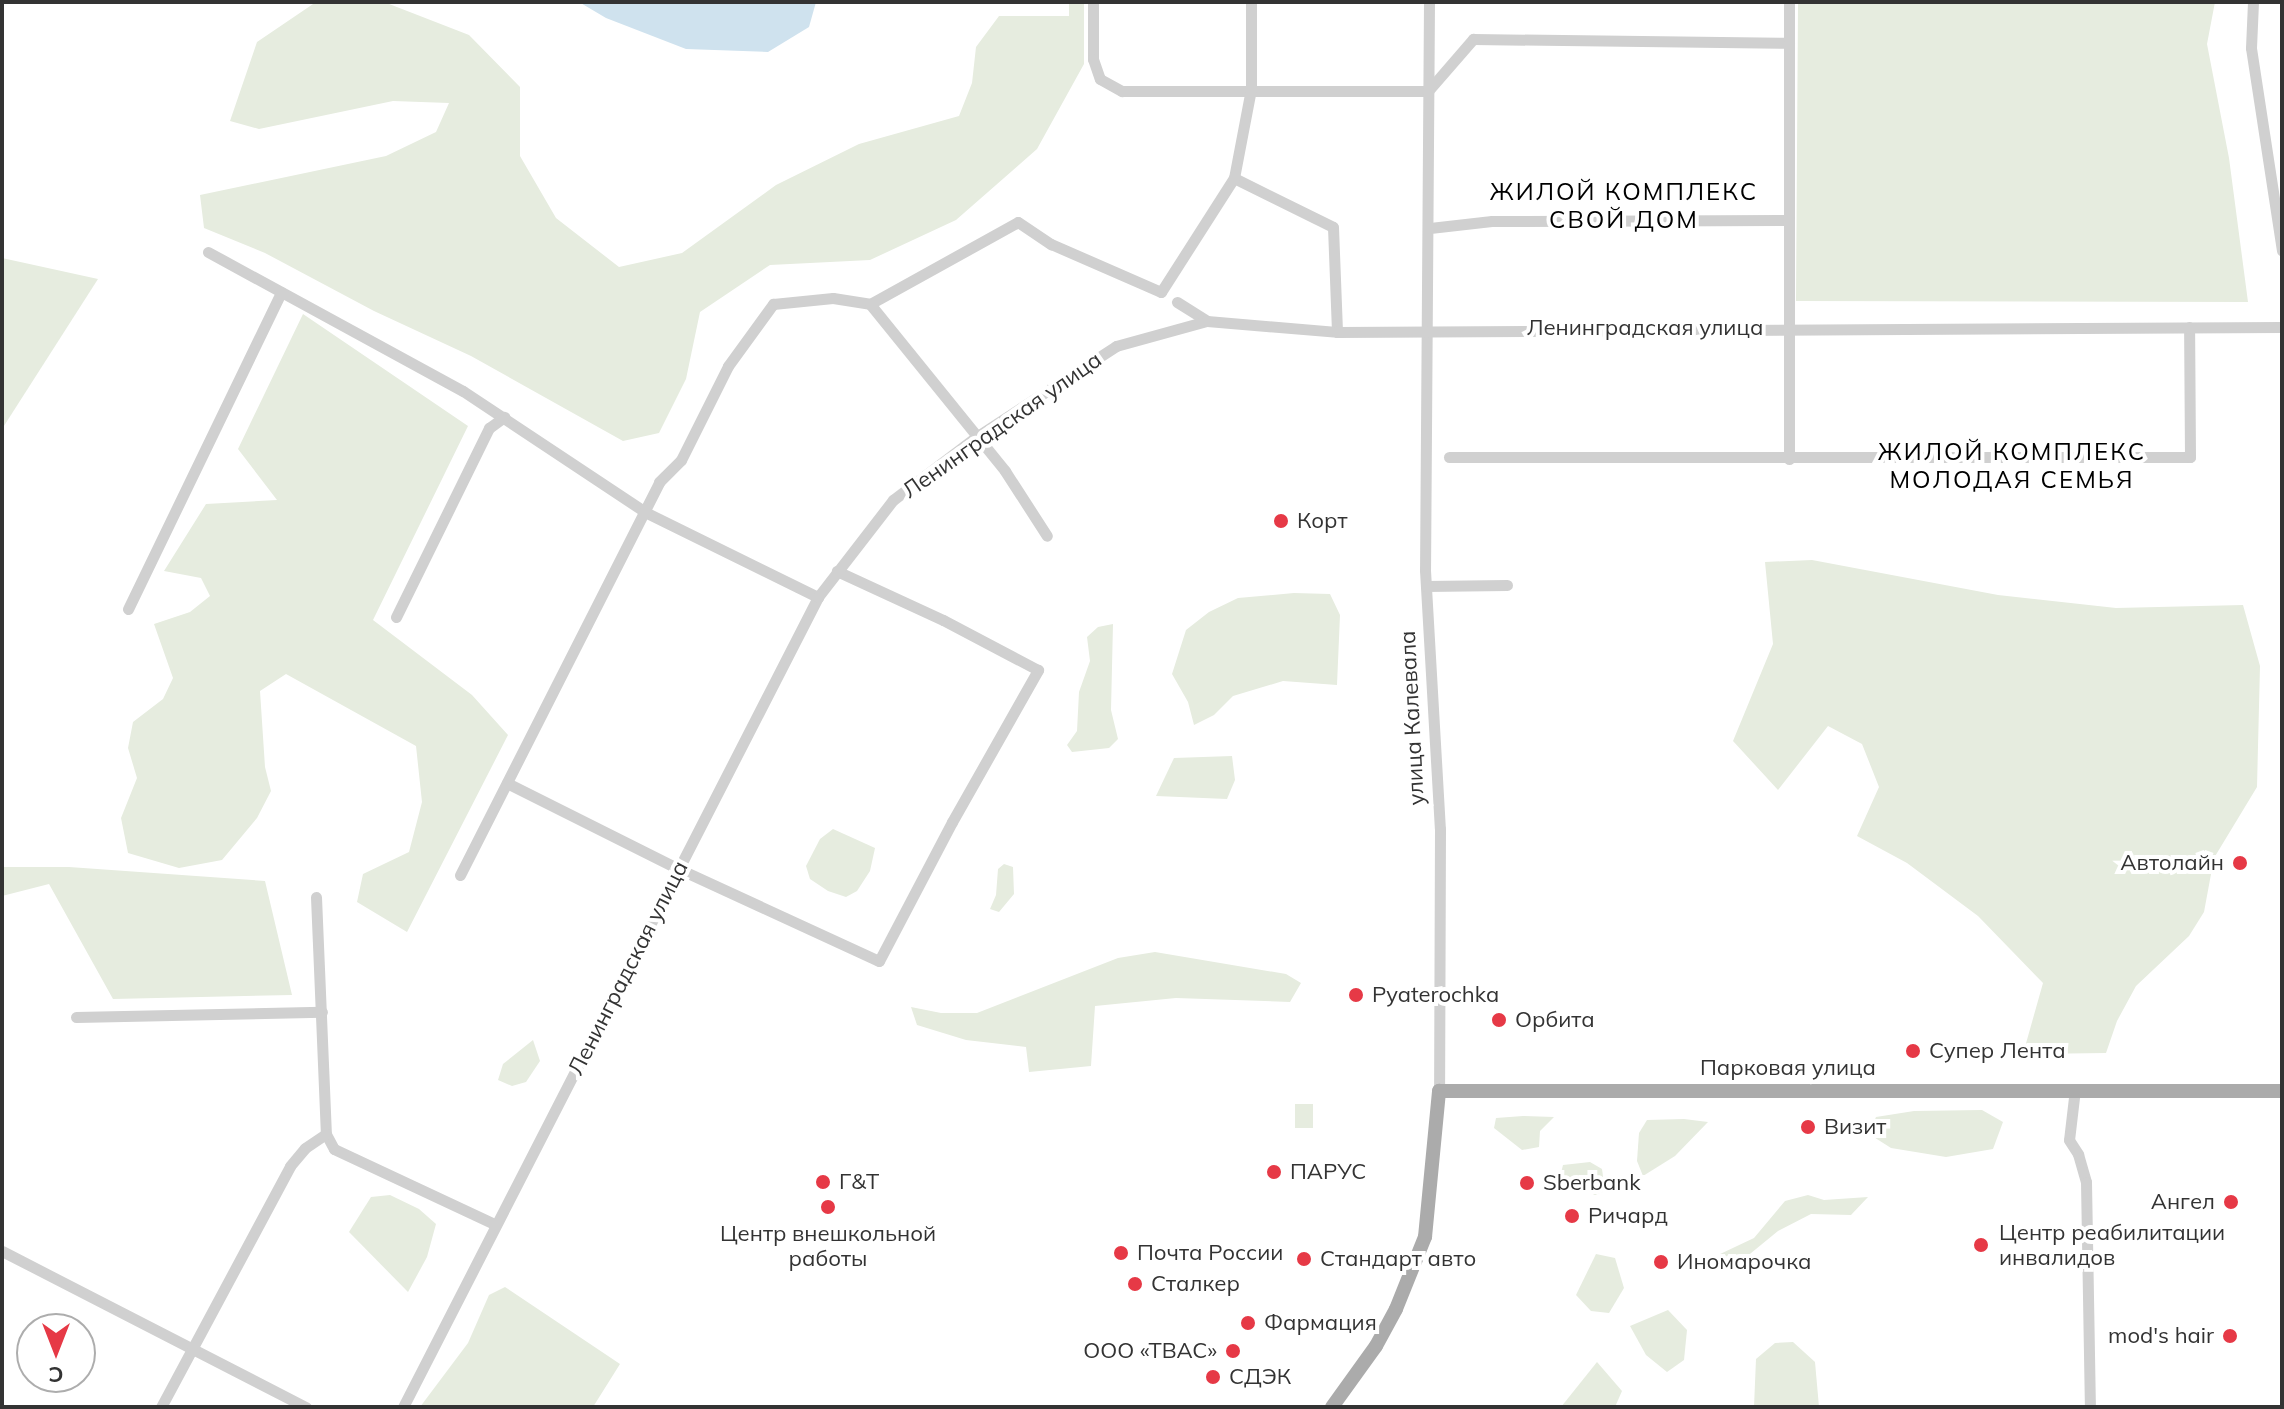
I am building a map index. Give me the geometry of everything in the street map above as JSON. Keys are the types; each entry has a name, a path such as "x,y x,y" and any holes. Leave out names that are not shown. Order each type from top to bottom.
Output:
{"main road":[{"name":"Парковая улица","path":"1439,1091 2282,1091"},
{"name":"улица Калевала","path":"1332,1407 1376,1346 1406,1286 1425,1237 1439,1091"}],"street":[{"path":"1093,2 1093,59 1100,79 1122,91 1428,91 1473,39 1789,43"},
{"path":"460,875 659,482 681,460 728,366 773,304 833,298 870,304 1018,222 1051,244 1161,292 1234,178 1251,89 1251,2"},
{"name":"улица Калевала","path":"1429,2 1426,586 1440,829 1439,1091"},
{"path":"1789,2 1789,459"},
{"path":"2253,2 2251,48 2282,251"},
{"path":"1234,178 1333,227 1337,332"},
{"path":"1430,228 1492,221 1789,220"},
{"path":"208,252 504,417 645,512 818,597"},
{"path":"128,609 281,292"},
{"path":"1177,302 1207,321"},
{"path":"870,304 1005,471 1047,536"},
{"name":"Ленинградская улица","path":"403,1407 494,1224 818,597 893,500 976,437 1116,346 1207,321 1337,332 1429,329 2282,327"},
{"path":"1428,453 1449,457 1789,459 2190,457 2189,327"},
{"path":"396,617 489,428 504,417"},
{"path":"507,783 679,869 879,961 952,822 1038,670 943,620 837,571"},
{"path":"1426,586 1507,585"},
{"path":"316,897 326,1134 334,1149 494,1224"},
{"path":"76,1017 322,1012"},
{"path":"2075,1089 2069,1140 2078,1154 2086,1182 2090,1407"},
{"path":"161,1407 290,1166 305,1148 326,1134"},
{"path":"2,1251 306,1407"}],"shaded area":[{"path":"316,2 384,2 469,35 520,87 520,156 556,218 619,267 682,253 776,185 859,144 959,116 972,83 976,47 999,16 1069,16 1069,2 1084,2 1084,64 1037,149 956,220 870,260 770,265 700,312 686,379 659,433 623,441 471,356 374,311 265,253 204,228 200,195 386,156 436,132 449,103 393,101 259,129 230,121 257,42"},
{"path":"1798,2 2215,2 2207,44 2229,158 2248,302 1796,301"},
{"path":"2,258 98,279 2,429"},
{"path":"303,314 468,426 373,620 472,695 508,735 407,932 357,902 363,874 409,852 422,802 416,746 286,674 260,691 265,767 271,791 257,818 222,860 179,868 128,853 121,818 137,778 128,748 133,722 163,699 173,678 154,624 190,612 210,596 201,578 164,571 206,504 277,500 238,449"},
{"path":"1812,560 1998,595 2116,608 2243,605 2260,666 2257,787 2214,858 2204,912 2189,936 2136,986 2117,1021 2106,1053 2023,1054 2043,983 1978,916 1907,863 1857,836 1879,787 1862,744 1828,726 1778,790 1733,741 1773,644 1765,562"},
{"path":"1294,593 1330,594 1340,615 1337,685 1283,681 1233,696 1214,715 1194,725 1188,702 1172,674 1186,630 1209,612 1238,598"},
{"path":"1113,624 1111,710 1118,739 1109,748 1072,752 1067,745 1077,731 1079,692 1090,661 1087,637 1098,627"},
{"path":"1232,756 1235,780 1227,799 1156,796 1174,758"},
{"path":"833,829 875,848 870,871 857,891 846,897 828,891 810,879 806,866 820,839"},
{"path":"1004,864 1013,867 1014,894 999,912 990,909 996,895 998,869"},
{"path":"2,867 69,867 265,881 292,995 113,999 49,884 2,896"},
{"path":"1155,952 1286,974 1301,983 1290,1002 1176,998 1095,1006 1091,1066 1029,1072 1026,1047 966,1040 917,1025 911,1007 941,1013 977,1013 1118,958"},
{"path":"533,1040 540,1061 526,1082 512,1086 498,1080 503,1064"},
{"path":"1295,1104 1313,1104 1313,1128 1295,1128"},
{"path":"1982,1110 2003,1122 1993,1149 1946,1157 1891,1148 1869,1134 1876,1117 1914,1111"},
{"path":"1554,1117 1540,1131 1539,1147 1522,1150 1494,1128 1496,1118"},
{"path":"1647,1120 1708,1122 1675,1156 1643,1176 1637,1161 1639,1133"},
{"path":"1590,1162 1602,1169 1605,1191 1595,1195 1579,1188 1561,1173 1563,1165"},
{"path":"390,1195 419,1209 436,1224 427,1257 408,1292 349,1232 371,1197"},
{"path":"1808,1195 1824,1200 1868,1197 1851,1215 1811,1214 1778,1231 1745,1258 1727,1263 1718,1255 1754,1238 1785,1201"},
{"path":"1596,1254 1615,1258 1624,1288 1609,1313 1591,1311 1576,1295"},
{"path":"505,1287 620,1364 593,1407 420,1407 468,1343 489,1295"},
{"path":"1668,1310 1687,1330 1684,1360 1667,1372 1646,1355 1630,1326"},
{"path":"1793,1342 1815,1362 1819,1407 1754,1407 1756,1359 1775,1343"},
{"path":"1597,1362 1622,1391 1615,1407 1561,1407"}],"water":[{"path":"579,2 816,2 809,27 768,52 686,49 606,18"}],"place":[{"name":"Корт","path":"1281,521"},
{"name":"Автолайн","path":"2240,863"},
{"name":"Pyaterochka","path":"1356,995"},
{"name":"Орбита","path":"1499,1020"},
{"name":"Супер Лента","path":"1913,1051"},
{"name":"Визит","path":"1808,1127"},
{"name":"ПАРУС","path":"1274,1172"},
{"name":"Г&Т","path":"823,1182"},
{"name":"Sberbank","path":"1527,1183"},
{"name":"Ангел","path":"2231,1202"},
{"name":"Центр внешкольной работы","path":"828,1207"},
{"name":"Ричард","path":"1572,1216"},
{"name":"Центр реабилитации инвалидов","path":"1981,1245"},
{"name":"Почта России","path":"1121,1253"},
{"name":"Стандарт авто","path":"1304,1259"},
{"name":"Иномарочка","path":"1661,1262"},
{"name":"Сталкер","path":"1135,1284"},
{"name":"Фармация","path":"1248,1323"},
{"name":"mod's hair","path":"2230,1336"},
{"name":"ООО «ТВАС»","path":"1233,1351"},
{"name":"СДЭК","path":"1213,1377"}],"district":[{"name":"ЖИЛОЙ КОМПЛЕКС СВОЙ ДОМ","path":"1624,206"},
{"name":"ЖИЛОЙ КОМПЛЕКС МОЛОДАЯ СЕМЬЯ","path":"2012,466"}]}
